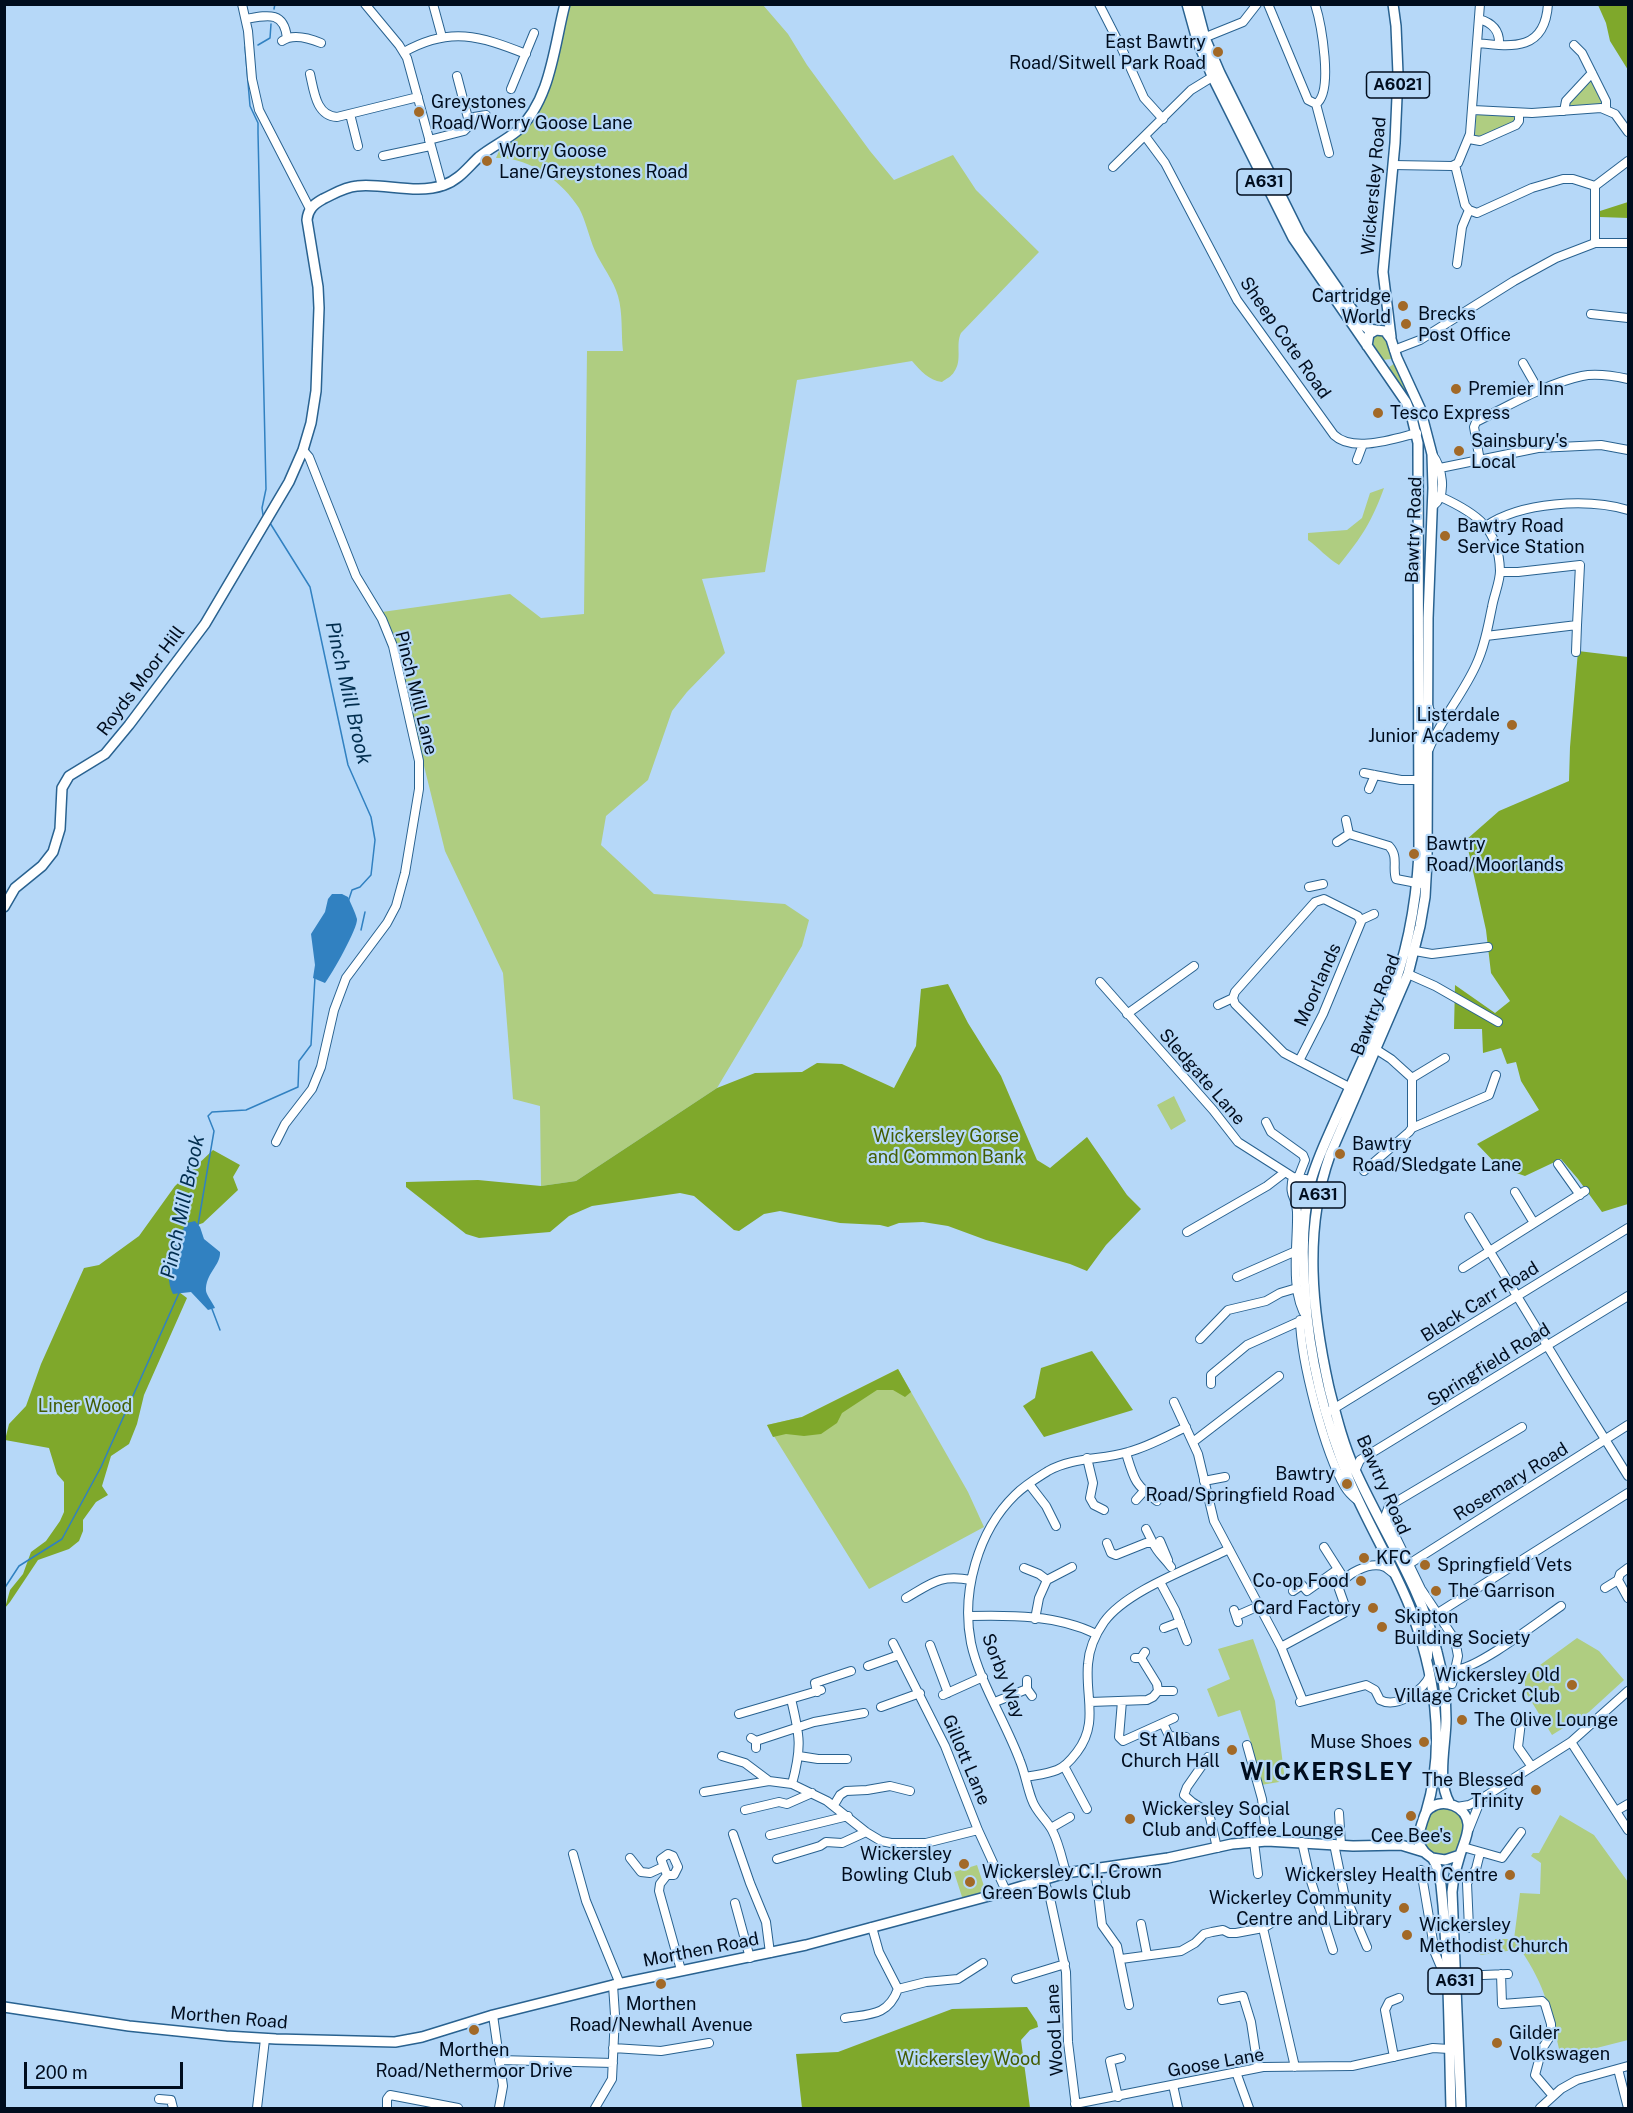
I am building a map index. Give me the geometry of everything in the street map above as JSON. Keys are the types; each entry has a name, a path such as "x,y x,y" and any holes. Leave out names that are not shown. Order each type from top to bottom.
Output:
{"main road":[{"path":"310,209 317,202 340,190 357,186 421,188 442,186 454,181 479,157 511,136 529,117 549,76 566,4"},
{"name":"A631","path":"1187,4 1216,74 1293,238 1367,346"},
{"name":"A631","path":"1196,4 1201,39"},
{"name":"Wickersley Road","path":"1391,339 1385,298 1384,266 1393,165 1398,62 1393,4"},
{"name":"A631","path":"1216,74 1300,234 1363,325 1368,329 1385,331 1391,339"},
{"name":"Royds Moor Hill","path":"4,907 15,888 42,866 53,852 60,829 62,788 69,776 105,754 205,624 289,482 303,450 311,423 316,391 319,308 307,220 310,209"},
{"name":"Wickersley Road","path":"1367,346 1369,334 1377,330 1382,319 1385,298"},
{"name":"Bawtry Road","path":"1327,1392 1312,1353 1304,1319 1305,1217 1311,1180 1349,1087 1389,1001 1403,960 1421,884 1428,826 1428,618 1433,507 1432,454 1420,408 1395,354 1391,339"},
{"name":"Bawtry Road","path":"1367,346 1406,402 1417,433 1420,456 1420,926 1408,974 1324,1171 1314,1219 1312,1262 1314,1297 1327,1392 1342,1461 1360,1504 1410,1607 1430,1673 1434,1700 1436,1754 1433,1783 1426,1812"},
{"path":"1383,367 1395,354"},
{"path":"1419,510 1427,514 1433,507"},
{"name":"A631","path":"1334,1122 1346,1104 1352,1105"},
{"name":"Bawtry Road","path":"1330,1411 1355,1471 1419,1599 1434,1641 1443,1680 1446,1708 1443,1787 1444,1795 1453,1805"},
{"path":"1426,1812 1437,1805 1453,1805"},
{"name":"A631","path":"1453,1805 1465,1815 1468,1831 1452,1889 1453,2036 1449,2049 1458,2108"},
{"name":"A631","path":"1419,1832 1426,1812"},
{"path":"1401,1845 1419,1832"},
{"path":"1419,1832 1419,1841 1424,1852 1432,1858 1445,1860 1461,1851"},
{"name":"Morthen Road","path":"4,2007 129,2026 265,2039 395,2042 422,2037 493,2015 617,1984 770,1953 1066,1873 1267,1841 1338,1845 1401,1845 1424,1852"},
{"name":"A631","path":"1432,1858 1440,1879 1458,2108"}],"street":[{"path":"242,4 246,19 252,79 259,110 310,209"},
{"path":"265,4 265,15"},
{"path":"365,4 407,58 442,186"},
{"path":"433,4 442,38"},
{"path":"1099,4 1144,98 1162,119"},
{"path":"1201,39 1243,22 1257,4"},
{"path":"1268,4 1308,100 1316,104 1329,153"},
{"path":"1316,4 1321,25 1324,74 1323,96 1316,104"},
{"path":"1480,4 1473,110 1468,139 1455,165 1465,205 1469,210 1480,213 1533,188 1563,179 1573,178 1595,186"},
{"path":"1477,43 1519,45 1532,40 1542,30 1548,4"},
{"path":"246,19 265,15 278,19 283,23 284,40 297,37 318,42 317,32"},
{"path":"1479,19 1489,23 1497,31 1499,45"},
{"path":"511,89 534,33"},
{"path":"404,52 424,41 442,38 483,38 526,54"},
{"path":"1574,45 1580,50 1593,73 1606,101 1606,109"},
{"path":"1564,111 1566,101 1593,73"},
{"path":"310,74 318,105 322,111 332,117 418,98"},
{"path":"1113,167 1191,90 1216,74"},
{"path":"382,156 430,143 465,130 468,118 457,76"},
{"path":"1473,110 1519,113 1606,109 1620,119 1629,132"},
{"path":"1468,139 1480,141 1516,125 1519,121 1519,113"},
{"path":"350,114 358,146"},
{"path":"468,118 486,115"},
{"name":"Sheep Cote Road","path":"1145,136 1165,162 1237,300 1334,435 1345,443 1363,444 1417,433"},
{"path":"1595,186 1629,161"},
{"path":"1393,165 1455,165"},
{"path":"1595,186 1595,243"},
{"path":"1460,259 1462,227 1469,210"},
{"path":"1395,354 1556,258 1595,243 1629,243"},
{"path":"1591,314 1629,318"},
{"path":"1524,363 1539,391"},
{"path":"1480,461 1474,427 1476,422 1539,391 1583,375 1614,375 1629,379"},
{"path":"1357,460 1363,444"},
{"path":"1440,468 1538,448 1601,445 1629,450"},
{"name":"Pinch Mill Lane","path":"276,1142 285,1124 312,1089 321,1067 334,1010 346,978 387,923 396,906 405,873 419,789 418,761 393,646 382,618 356,576 309,457 303,450"},
{"path":"1432,454 1440,468 1441,497 1433,507"},
{"path":"1428,750 1437,730 1451,711 1476,664 1486,636 1500,572 1496,546 1486,526 1476,515 1441,497"},
{"path":"1486,526 1498,518 1558,504 1594,504 1629,510"},
{"path":"1500,572 1584,565 1576,652"},
{"path":"1486,636 1577,625"},
{"path":"1428,703 1430,711 1437,717 1444,716 1451,711"},
{"path":"1364,773 1401,780 1419,780"},
{"path":"1369,789 1376,775"},
{"path":"1346,820 1348,834"},
{"path":"1348,834 1389,846 1396,857 1393,872 1396,879 1421,884"},
{"path":"1337,842 1348,834"},
{"path":"1309,887 1320,884 1320,898"},
{"path":"1320,898 1358,916 1361,920 1373,913"},
{"path":"1218,1005 1233,998 1235,992 1320,898"},
{"name":"Moorlands","path":"1299,1061 1333,990 1361,920"},
{"path":"1415,951 1432,954 1488,947"},
{"path":"1127,1014 1194,966"},
{"path":"1408,974 1435,986 1498,1022"},
{"name":"Sledgate Lane","path":"1100,982 1213,1110 1238,1142 1284,1173 1296,1178"},
{"name":"Moorlands","path":"1233,998 1235,1004 1284,1053 1349,1087"},
{"path":"1377,1050 1412,1078 1412,1128"},
{"path":"1412,1078 1445,1058"},
{"path":"1364,1171 1412,1128 1489,1095 1496,1075"},
{"path":"1349,1087 1357,1085 1365,1076"},
{"name":"Bawtry Road","path":"1266,1122 1271,1132 1292,1145 1304,1157 1290,1192 1297,1210 1297,1288 1304,1319 1303,1346 1328,1446 1346,1489 1360,1504"},
{"path":"1463,1268 1582,1193 1558,1164"},
{"path":"1187,1232 1267,1186 1284,1173"},
{"path":"1296,1178 1311,1180"},
{"path":"1515,1192 1534,1223"},
{"path":"1469,1217 1629,1476"},
{"name":"Black Carr Road","path":"1330,1411 1629,1228"},
{"path":"1237,1278 1296,1251"},
{"path":"1200,1338 1228,1310 1266,1301 1280,1293 1297,1288"},
{"name":"Springfield Road","path":"1355,1471 1357,1464 1364,1458 1629,1296"},
{"path":"1211,1384 1211,1375 1247,1345 1304,1319"},
{"path":"1193,1442 1279,1376"},
{"path":"1327,1392 1346,1402"},
{"path":"1174,1402 1198,1454 1211,1512 1281,1647 1301,1702 1366,1685 1372,1687 1380,1700 1389,1703 1409,1697 1421,1687 1430,1673"},
{"name":"Rosemary Road","path":"1409,1564 1629,1425"},
{"name":"Sorby Way","path":"1066,1873 1051,1828 1035,1808 1026,1778 983,1677 972,1645 969,1616 971,1580 977,1558 992,1525 1014,1496 1029,1484 1059,1466 1087,1458 1126,1453 1186,1427"},
{"name":"Bawtry Road","path":"1452,1684 1456,1669 1457,1647 1453,1636 1426,1597 1386,1514 1389,1506 1522,1427"},
{"path":"1348,1451 1353,1456 1364,1458"},
{"path":"1126,1453 1133,1478 1157,1501"},
{"path":"1087,1458 1093,1483 1090,1498 1102,1509 1096,1517"},
{"path":"1204,1481 1225,1477"},
{"path":"1029,1484 1046,1506 1056,1526"},
{"path":"1136,1500 1144,1491"},
{"path":"1438,1613 1629,1493"},
{"path":"1146,1529 1171,1567 1174,1576"},
{"path":"1107,1543 1107,1555 1116,1555 1146,1543 1156,1542"},
{"path":"1376,1567 1381,1557 1381,1546"},
{"path":"1324,1547 1345,1580"},
{"path":"1026,1778 1050,1773 1064,1766 1078,1751 1088,1734 1090,1702 1088,1663 1096,1634 1111,1613 1120,1605 1160,1582 1229,1549"},
{"path":"1035,1619 1039,1598 1047,1580 1072,1567"},
{"path":"1281,1647 1344,1613 1346,1606 1339,1589 1341,1583 1364,1568 1385,1567 1395,1575"},
{"path":"1605,1588 1629,1568"},
{"path":"1024,1569 1040,1574 1047,1580"},
{"path":"1293,1591 1302,1585 1307,1591 1338,1569"},
{"path":"906,1598 947,1577 971,1580"},
{"path":"1617,1580 1629,1598"},
{"path":"1160,1582 1187,1641"},
{"path":"1236,1616 1259,1606"},
{"path":"1456,1669 1463,1668 1495,1652 1561,1606"},
{"path":"969,1616 1012,1615 1071,1623 1096,1634"},
{"path":"1164,1628 1180,1622"},
{"path":"1434,1641 1445,1640 1453,1636"},
{"path":"1437,1652 1445,1640"},
{"name":"Bawtry Road","path":"1430,1673 1428,1647 1434,1641"},
{"name":"Gillott Lane","path":"893,1643 945,1746 978,1830 1006,1891"},
{"path":"930,1645 945,1694 983,1677"},
{"path":"868,1666 899,1655"},
{"path":"1090,1702 1147,1700 1153,1697 1158,1691 1157,1683 1140,1656"},
{"path":"741,1704 741,1713 790,1700 819,1691 815,1683 851,1671"},
{"path":"1027,1680 1027,1689 1032,1696"},
{"path":"1421,1687 1428,1691 1434,1700"},
{"path":"995,1702 1027,1689"},
{"path":"1158,1691 1173,1691"},
{"path":"1453,1805 1469,1805 1481,1800 1571,1742 1629,1691"},
{"path":"881,1707 920,1693"},
{"path":"790,1700 800,1743 792,1784"},
{"path":"1122,1701 1119,1737 1121,1740 1126,1741 1174,1718"},
{"path":"755,1742 798,1727 864,1713"},
{"path":"1521,1722 1518,1747 1532,1767"},
{"path":"1163,1723 1169,1736 1186,1737"},
{"path":"1571,1742 1629,1830"},
{"path":"1247,1745 1262,1799 1267,1841"},
{"path":"722,1756 745,1763 769,1781"},
{"path":"799,1756 818,1759 847,1759"},
{"path":"1208,1757 1184,1795 1209,1813 1217,1848"},
{"path":"1064,1766 1087,1809"},
{"path":"704,1792 769,1781 792,1784 834,1805 866,1832 881,1841 916,1844 978,1830"},
{"path":"834,1805 840,1795 846,1791 905,1786"},
{"path":"745,1810 779,1802 787,1804 812,1793"},
{"path":"1468,1831 1481,1800"},
{"path":"1616,1811 1629,1804"},
{"path":"1339,1813 1338,1845 1344,1893 1367,1947"},
{"path":"770,1834 848,1816"},
{"path":"1051,1828 1070,1817"},
{"path":"777,1859 820,1846 826,1842 842,1843 866,1832"},
{"path":"1461,1851 1480,1852 1502,1858 1521,1832"},
{"path":"733,1834 766,1922 770,1953"},
{"path":"1254,1842 1258,1874"},
{"path":"1302,1842 1310,1878 1333,1950"},
{"path":"1469,1928 1466,1887 1468,1879 1476,1869 1480,1852"},
{"path":"573,1854 586,1901 617,1984 612,2079 595,2109"},
{"path":"630,1858 641,1872 665,1871 659,1891 681,1970"},
{"path":"1095,1868 1102,1925 1117,1947 1129,2005"},
{"path":"1421,1870 1436,1953 1447,1983"},
{"name":"Wood Lane","path":"1044,1880 1065,1964 1068,2042 1076,2107"},
{"path":"735,1903 750,1958"},
{"path":"1141,1924 1147,1955"},
{"path":"1121,1959 1181,1951 1195,1944 1204,1934 1218,1930 1236,1933 1266,1926 1275,1983 1283,2007 1295,2067"},
{"path":"845,2018 878,2013 894,2000 898,1989 879,1952 872,1927"},
{"path":"1433,1934 1444,1933"},
{"path":"898,1989 926,1982 958,1979 978,1972 983,1964"},
{"path":"1016,1979 1065,1964"},
{"path":"1483,1975 1504,1974 1502,2004"},
{"path":"1222,2000 1243,1996 1251,2022 1258,2068"},
{"path":"1394,2057 1385,2010 1389,2002 1400,1998"},
{"path":"1492,2005 1542,2001 1545,2004 1551,2030 1542,2049 1535,2075 1536,2079 1553,2096"},
{"path":"493,2015 502,2085 499,2109"},
{"name":"Goose Lane","path":"1433,2048 1453,2036"},
{"path":"257,2109 265,2039"},
{"path":"614,2048 661,2051 709,2043"},
{"name":"Goose Lane","path":"1076,2107 1258,2068 1352,2066 1433,2048 1449,2049"},
{"path":"1118,2097 1110,2061 1121,2058"},
{"path":"499,2060 613,2063"},
{"path":"1540,2109 1561,2089 1578,2080 1629,2066"},
{"path":"1618,2069 1629,2108"},
{"path":"1236,2072 1249,2109"},
{"path":"1173,2085 1178,2109"},
{"path":"387,2109 387,2099 390,2095 458,2109"},
{"path":"159,2099 171,2100 173,2109"}],"green space":[{"path":"568,5 763,5 788,34 807,65 894,180 953,155 976,190 1039,252 961,333 957,367 952,375 942,382 929,377 912,361 797,380 765,572 702,579 725,653 672,711 648,780 606,816 601,845 654,894 785,904 809,920 802,946 717,1088 576,1181 541,1186 540,1106 513,1099 503,973 445,851 391,632 382,612 510,594 541,618 584,614 587,351 623,351 620,303 614,285 595,251 579,208 572,198 554,180 532,166 508,158 496,158 502,144 528,123"},
{"path":"1598,5 1628,5 1628,70 1610,41 1606,23"},
{"path":"1591,79 1603,103 1601,106 1569,108 1567,104"},
{"path":"1479,113 1515,116 1517,121 1480,138 1475,137 1476,116"},
{"path":"1628,202 1628,218 1600,217 1600,211"},
{"path":"1381,334 1386,337 1391,359 1382,360 1373,346 1374,336"},
{"path":"1395,363 1411,393 1425,439 1421,440 1406,395 1388,368"},
{"path":"1384,488 1366,528 1339,565 1308,540 1308,533 1347,530 1362,518 1370,493"},
{"path":"1578,651 1628,657 1628,1204 1602,1212 1561,1159 1525,1176 1499,1167 1477,1144 1539,1110 1521,1081 1516,1062 1507,1064 1501,1048 1483,1053 1482,1029 1454,1029 1455,985 1495,1013 1510,1001 1491,973 1486,930 1466,840 1499,811 1569,781"},
{"name":"Wickersley Gorse and Common Bank","path":"948,984 968,1023 1001,1076 1037,1160 1050,1168 1087,1137 1127,1195 1141,1209 1106,1245 1087,1271 948,1226 923,1222 899,1223 888,1227 840,1223 780,1211 764,1214 739,1231 734,1230 694,1196 680,1193 592,1206 569,1216 550,1232 479,1238 466,1234 406,1187 406,1182 478,1180 541,1186 576,1181 717,1088 755,1073 802,1072 817,1063 842,1064 894,1088 916,1046 921,989"},
{"path":"1174,1096 1186,1121 1171,1130 1157,1105"},
{"name":"Liner Wood","path":"213,1150 240,1165 233,1177 238,1190 203,1223 186,1229 175,1289 187,1298 144,1395 129,1444 111,1456 102,1486 108,1495 96,1502 83,1520 83,1531 79,1541 69,1549 38,1560 5,1608 10,1590 23,1574 31,1552 46,1541 64,1512 64,1482 57,1474 49,1448 5,1440 9,1424 26,1406 41,1364 84,1268 99,1265 139,1236 175,1186"},
{"path":"1092,1351 1133,1410 1044,1437 1023,1406 1035,1398 1041,1368"},
{"path":"898,1369 968,1492 984,1527 869,1589 767,1425 802,1417"},
{"path":"898,1369 911,1392 905,1397 893,1390 877,1390 842,1413 837,1423 821,1434 804,1436 786,1434 773,1437 767,1425 802,1417"},
{"path":"1371,1509 1412,1591 1431,1639 1427,1645 1409,1596 1367,1511"},
{"name":"Wickersley Old Village Cricket Club","path":"1577,1638 1599,1651 1624,1680 1589,1712 1552,1735 1525,1691 1525,1676"},
{"path":"1253,1639 1275,1701 1285,1781 1261,1785 1240,1710 1218,1717 1207,1689 1230,1679 1218,1649"},
{"path":"1447,1807 1460,1815 1465,1830 1459,1846 1453,1852 1446,1856 1438,1856 1427,1848 1423,1842 1423,1835 1430,1815 1436,1810"},
{"path":"1560,1815 1594,1835 1628,1882 1628,2040 1561,2057 1542,1988 1520,1949 1481,1955 1473,1950 1494,1945 1495,1939 1514,1939 1520,1893 1540,1894 1541,1863 1531,1856 1533,1853 1539,1853"},
{"name":"Wickersley C.I. Crown Green Bowls Club","path":"977,1865 986,1892 963,1900 954,1872"},
{"name":"Wickersley Wood","path":"1027,2007 1038,2027 1030,2030 1021,2040 1030,2108 802,2108 796,2054 838,2052 952,2009"}],"water":[{"path":"332,894 342,894 348,897 357,919 349,941 325,983 313,978 315,965 311,934 325,912 328,899"},
{"path":"195,1221 204,1239 220,1252 220,1257 206,1285 206,1291 215,1308 208,1310 191,1292 173,1294 170,1285 169,1267 174,1248 187,1223"}],"waterway":[{"path":"274,9 275,4"},
{"path":"258,45 270,38 271,24"},
{"name":"Pinch Mill Brook","path":"245,47 250,106 258,123 266,489 263,515"},
{"name":"Pinch Mill Brook","path":"270,523 310,587 348,765 371,817 375,840 371,875 360,887 352,890 348,902"},
{"path":"361,930 365,912"},
{"name":"Pinch Mill Brook","path":"198,1225 214,1131 208,1116 212,1112 246,1110 298,1087 299,1061 311,1045 315,977"},
{"name":"Pinch Mill Brook","path":"4,1589 19,1566 62,1539 101,1467 179,1293"},
{"path":"212,1309 220,1330"}],"place":[{"name":"East Bawtry Road/Sitwell Park Road","path":"1218,52"},
{"name":"Greystones Road/Worry Goose Lane","path":"419,112"},
{"name":"Worry Goose Lane/Greystones Road","path":"487,161"},
{"name":"Cartridge World","path":"1403,306"},
{"name":"Brecks Post Office","path":"1406,324"},
{"name":"Premier Inn","path":"1456,389"},
{"name":"Tesco Express","path":"1378,413"},
{"name":"Sainsbury's Local","path":"1459,451"},
{"name":"Bawtry Road Service Station","path":"1445,536"},
{"name":"Listerdale Junior Academy","path":"1512,725"},
{"name":"Bawtry Road/Moorlands","path":"1414,854"},
{"name":"Bawtry Road/Sledgate Lane","path":"1340,1154"},
{"name":"Bawtry Road/Springfield Road","path":"1347,1484"},
{"name":"KFC","path":"1364,1558"},
{"name":"Springfield Vets","path":"1425,1565"},
{"name":"Co-op Food","path":"1361,1581"},
{"name":"The Garrison","path":"1436,1591"},
{"name":"Card Factory","path":"1373,1608"},
{"name":"Skipton Building Society","path":"1382,1627"},
{"name":"Wickersley Old Village Cricket Club","path":"1572,1685"},
{"name":"The Olive Lounge","path":"1462,1720"},
{"name":"Muse Shoes","path":"1424,1742"},
{"name":"St Albans Church Hall","path":"1232,1750"},
{"name":"The Blessed Trinity","path":"1536,1790"},
{"name":"Cee Bee's","path":"1411,1816"},
{"name":"Wickersley Social Club and Coffee Lounge","path":"1130,1819"},
{"name":"Wickersley Bowling Club","path":"964,1864"},
{"name":"Wickersley Health Centre","path":"1510,1875"},
{"name":"Wickersley C.I. Crown Green Bowls Club","path":"970,1882"},
{"name":"Wickerley Community Centre and Library","path":"1404,1908"},
{"name":"Wickersley Methodist Church","path":"1407,1935"},
{"name":"Morthen Road/Newhall Avenue","path":"661,1984"},
{"name":"Morthen Road/Nethermoor Drive","path":"474,2030"},
{"name":"Gilder Volkswagen","path":"1497,2043"}],"district":[{"name":"WICKERSLEY","path":"1327,1773"}]}
